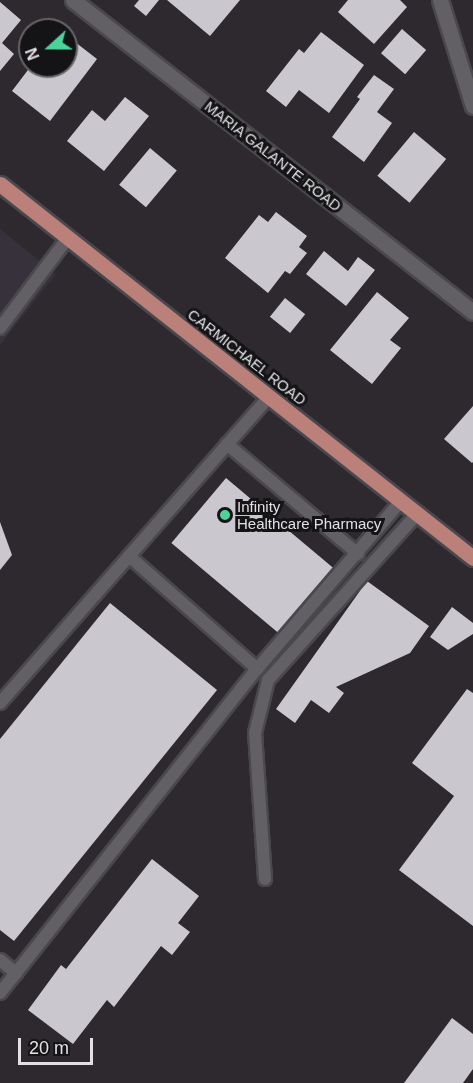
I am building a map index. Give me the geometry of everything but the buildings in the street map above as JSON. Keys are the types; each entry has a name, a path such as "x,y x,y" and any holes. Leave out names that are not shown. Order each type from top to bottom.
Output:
{"main road":[{"name":"CARMICHAEL ROAD","path":"0,184 473,558"}],"street":[{"name":"MARIA GALANTE ROAD","path":"73,0 473,312"},
{"path":"440,0 473,106"}],"lane":[{"path":"0,328 67,239"},
{"path":"0,703 268,397"},
{"path":"227,444 358,554"},
{"path":"0,993 257,669 358,554 401,501"},
{"path":"265,879 255,733 268,680 417,514"},
{"path":"129,556 257,669"},
{"path":"0,960 16,973"}],"shaded area":[{"path":"0,229 56,274 0,345"}],"place":[{"name":"Infinity Healthcare Pharmacy","path":"225,515"}]}
